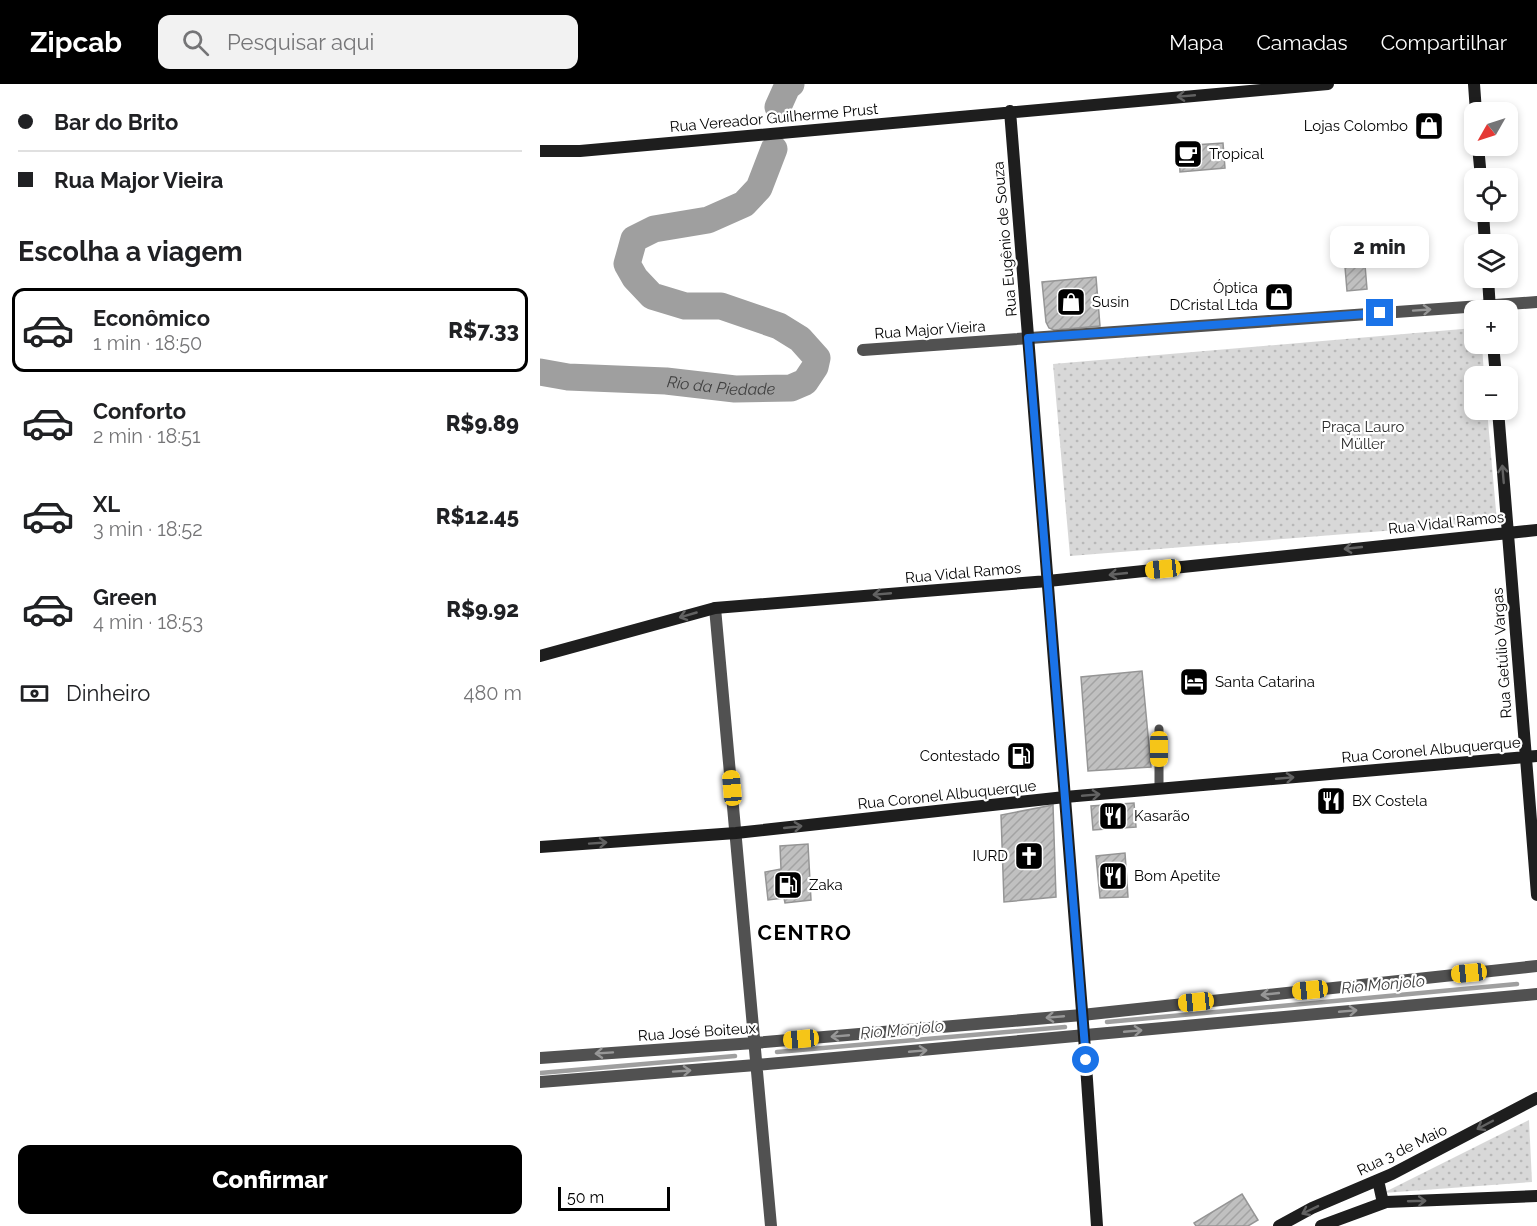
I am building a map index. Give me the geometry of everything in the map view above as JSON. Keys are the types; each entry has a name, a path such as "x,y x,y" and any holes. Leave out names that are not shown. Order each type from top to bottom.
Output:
{"main road":[{"name":"Rua Vereador Guilherme Prust","path":"540,151 580,151 1328,84"},
{"path":"1474,84 1475,102"},
{"name":"Rua Eugênio de Souza","path":"1010,111 1084,1036 1097,1226"},
{"name":"Rua Getúlio Vargas","path":"1499,420 1531,756 1537,895"},
{"name":"Rua Vidal Ramos","path":"540,656 715,608 1048,581 1537,530"},
{"name":"Rua Coronel Albuquerque","path":"540,847 736,833 1065,797 1531,756"},
{"name":"Rua 3 de Maio","path":"1279,1226 1312,1208 1378,1180 1537,1098"},
{"path":"1378,1180 1383,1203"},
{"path":"1321,1226 1383,1203 1537,1196"}],"street":[{"name":"Rua Major Vieira","path":"1518,304 1537,302"},
{"name":"Rua Major Vieira","path":"863,350 1464,310"},
{"path":"715,608 771,1226"},
{"name":"Rua José Boiteux","path":"540,1058 754,1043 1082,1015 1537,966"},
{"path":"540,1082 756,1065 1537,994"}],"lane":[{"path":"1159,729 1159,789"}],"green space":[{"name":"Praça Lauro Müller","path":"1464,329 1464,354 1483,354 1483,366 1464,366 1464,420 1488,420 1497,522 1070,556 1053,364"},
{"path":"1529,1120 1532,1182 1383,1193"}],"building":[{"path":"1223,143 1225,168 1180,172 1179,146"},
{"path":"1365,265 1367,289 1347,291 1345,267"},
{"name":"Susin","path":"1096,277 1100,326 1054,330 1049,328 1046,322 1042,282"},
{"path":"1142,671 1151,767 1088,771 1081,677"},
{"name":"Kasarão","path":"1134,803 1136,827 1093,830 1091,806"},
{"name":"IURD","path":"1053,805 1056,897 1004,902 1001,815"},
{"name":"Zaka","path":"808,844 811,900 785,903 784,898 768,900 765,872 781,869 780,846"},
{"name":"Bom Apetite","path":"1125,853 1128,897 1100,898 1096,856"},
{"path":"1242,1194 1258,1220 1248,1226 1196,1226 1194,1223"}],"waterway":[{"name":"Rio da Piedade","path":"778,107 787,87 791,84"},
{"name":"Rio da Piedade","path":"540,372 568,377 666,381 735,389 791,388 805,382 815,367 817,358 800,339 779,326 721,306 685,306 652,296 635,278 627,264 634,239 654,229 708,220 744,204 759,188 774,149"},
{"name":"Rio Monjolo","path":"1107,1022 1517,984"},
{"name":"Rio Monjolo","path":"777,1052 1065,1027"},
{"name":"Rio Monjolo","path":"540,1073 735,1056"}],"place":[{"name":"Lojas Colombo","path":"1429,126"},
{"name":"Tropical","path":"1188,154"},
{"name":"Óptica DCristal Ltda","path":"1279,297"},
{"name":"Susin","path":"1071,302"},
{"name":"Santa Catarina","path":"1194,682"},
{"name":"Contestado","path":"1021,756"},
{"name":"BX Costela","path":"1331,801"},
{"name":"Kasarão","path":"1113,816"},
{"name":"IURD","path":"1029,856"},
{"name":"Bom Apetite","path":"1113,876"},
{"name":"Zaka","path":"788,885"}],"district":[{"name":"CENTRO","path":"805,933"}],"route":[{"path":"1086,1060 1028,338 1380,313"}]}
